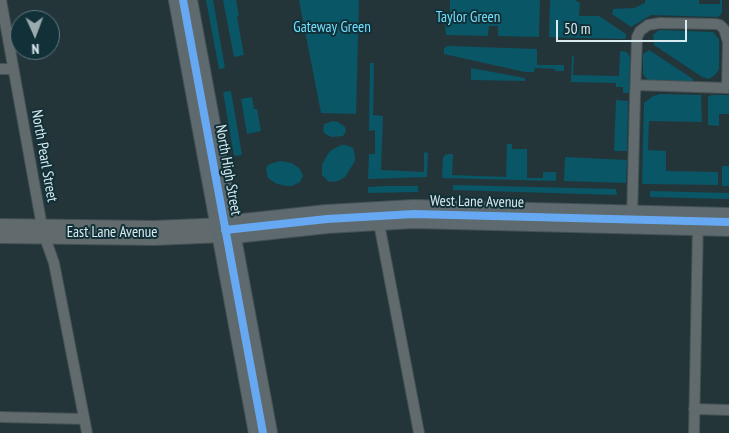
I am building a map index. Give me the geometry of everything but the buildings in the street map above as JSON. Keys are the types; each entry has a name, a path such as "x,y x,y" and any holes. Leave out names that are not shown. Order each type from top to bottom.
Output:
{"main road":[{"name":"North High Street","path":"183,0 262,433"},
{"name":"West Lane Avenue","path":"225,230 378,215 436,214 729,222"}],"street":[{"name":"East Lane Avenue","path":"0,231 154,233 225,230"}],"lane":[{"name":"North Pearl Street","path":"1,0 43,232 54,262 87,433"},
{"path":"632,220 637,37 640,31 648,25 660,23 716,24 724,29 728,42 727,88 636,85"},
{"path":"0,69 13,69"},
{"path":"378,215 419,433"},
{"path":"694,433 698,221"},
{"path":"694,409 729,410"},
{"path":"0,417 84,419"}],"green space":[{"path":"206,0 213,0 225,68 219,69"},
{"path":"223,0 236,0 244,55 234,57"},
{"name":"Gateway Green","path":"299,0 359,0 356,114 321,113"},
{"name":"Taylor Green","path":"450,0 540,0 539,37 498,36 498,26 489,26 488,36 446,35 445,22 450,22"},
{"path":"550,0 575,0 580,3 579,16 599,16 626,34 626,38 549,37"},
{"path":"645,0 699,0 699,4 720,4 720,0 722,0 722,13 718,17 651,15 631,27 612,14 613,9 634,8 645,3"},
{"path":"659,30 713,32 719,39 719,69 716,74 709,79 702,77 654,45 653,35"},
{"path":"448,46 537,49 537,65 564,65 564,71 535,68 534,72 525,72 444,54 444,48"},
{"path":"649,50 693,79 693,81 651,81 647,79 643,74 643,54"},
{"path":"620,51 627,52 630,57 629,93 623,93 623,87 616,87 616,83 571,82 572,56 574,56 573,75 619,76"},
{"path":"370,63 374,63 373,115 383,116 381,170 424,172 424,152 428,153 427,177 368,179 369,154 375,154 375,130 369,131"},
{"path":"471,68 525,78 525,81 471,80"},
{"path":"231,91 242,155 234,156 223,92"},
{"path":"660,94 701,95 702,122 649,121 648,150 666,151 666,171 718,172 718,185 642,184 644,103 653,96"},
{"path":"711,95 729,95 729,114 719,114 719,126 708,125 708,97"},
{"path":"252,97 254,109 257,109 261,131 247,134 241,99"},
{"path":"616,100 628,101 627,151 614,151"},
{"path":"333,121 345,127 346,131 343,136 332,137 323,131 324,124"},
{"path":"507,144 512,144 512,149 527,149 527,178 543,178 543,172 556,172 556,181 442,178 443,158 449,154 453,154 452,175 506,177"},
{"path":"341,145 353,148 355,161 345,177 338,181 329,182 322,175 322,164 330,151"},
{"path":"565,157 627,160 626,183 564,181"},
{"path":"280,161 292,163 300,169 303,176 300,182 287,186 277,184 268,178 267,166"},
{"path":"722,166 729,166 729,186 722,186"},
{"path":"453,185 616,189 617,195 453,190"},
{"path":"418,186 418,192 368,193 368,187"},
{"path":"650,191 729,193 729,199 650,197"}],"cycle path":[{"path":"183,0 263,433"},
{"path":"225,230 327,219 414,214 729,222"}]}
